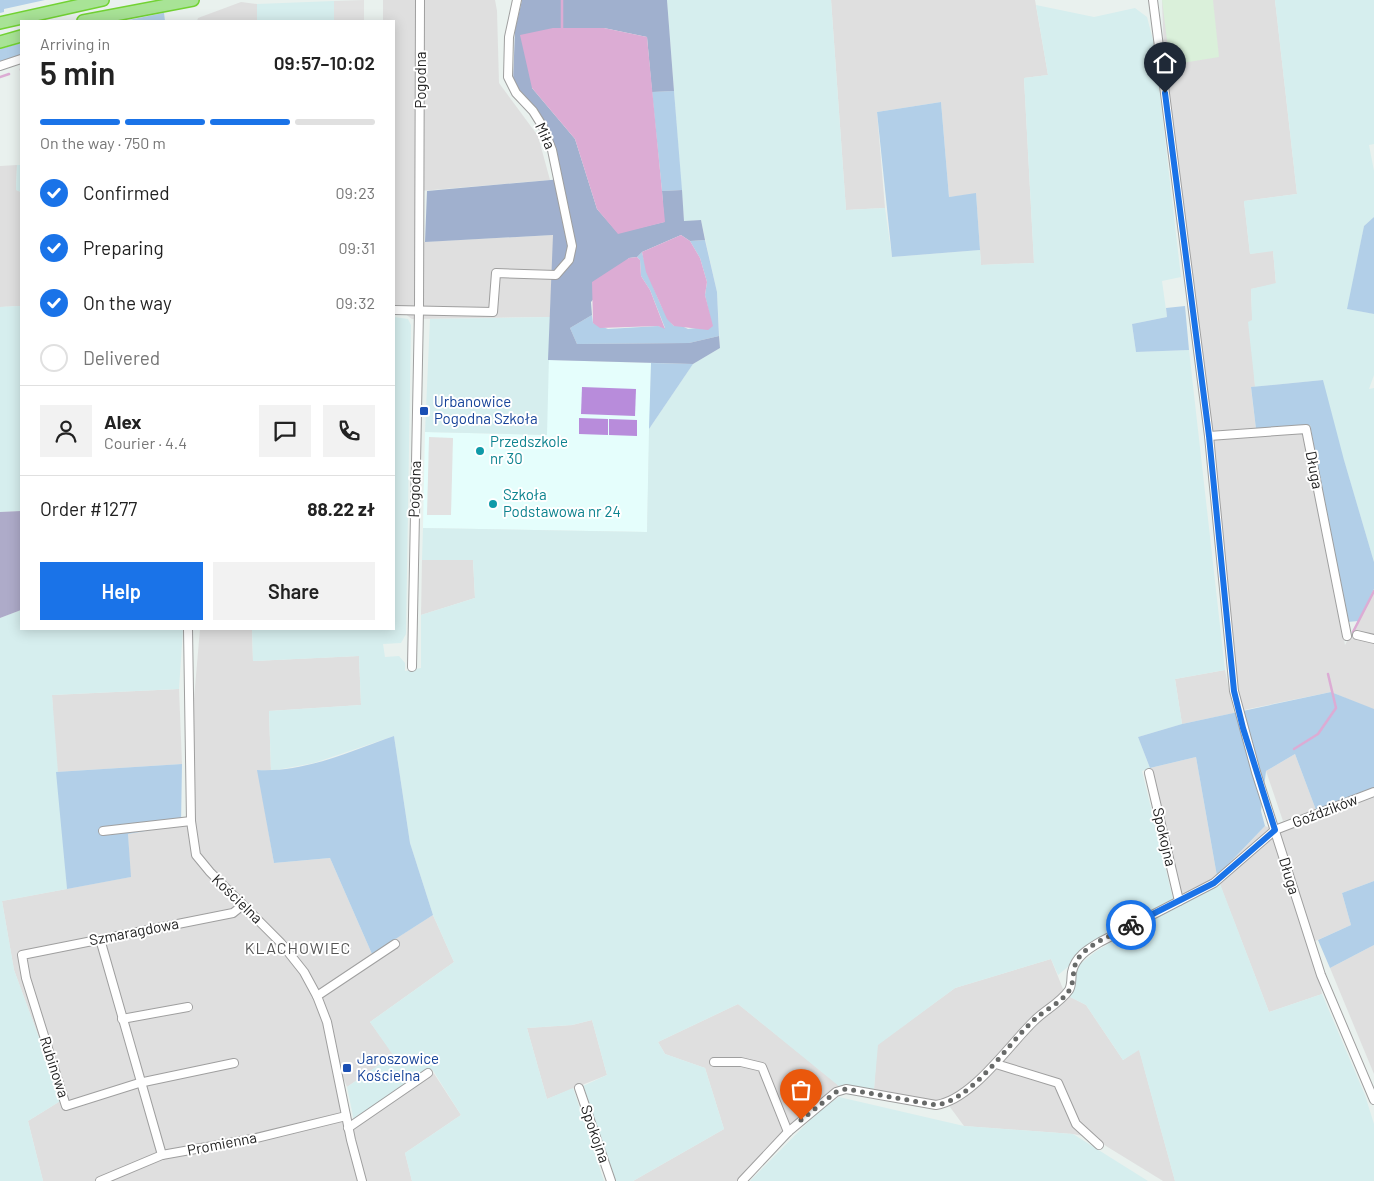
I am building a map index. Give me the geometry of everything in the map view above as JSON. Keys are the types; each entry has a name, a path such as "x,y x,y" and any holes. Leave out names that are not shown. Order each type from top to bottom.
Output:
{"highway":[{"path":"0,21 103,0"},
{"path":"88,20 193,0"},
{"path":"0,42 20,36"}],"street":[{"name":"Pogodna","path":"412,667 419,310 420,0"},
{"name":"Miła","path":"419,310 493,312 496,273 556,275 569,260 572,246 552,150 543,127 516,93 508,77 510,37 517,0"},
{"name":"Długa","path":"1152,0 1209,436 1234,691 1243,728 1321,975 1374,1100"},
{"path":"0,66 20,59"},
{"path":"395,310 419,310"},
{"name":"Długa","path":"1209,436 1306,429 1347,636"},
{"name":"Kościelna","path":"188,630 191,821 196,855 210,872 287,950 304,972 318,996 327,1022 348,1128 362,1181"},
{"path":"1358,635 1374,639"},
{"name":"Spokojna","path":"1149,773 1179,901"},
{"name":"Goździków","path":"1275,830 1374,792"},
{"path":"103,831 191,821"},
{"path":"742,1181 788,1132 836,1092 846,1089 936,1105 947,1103 996,1064 1028,1026 1070,989 1072,970 1082,953 1214,883 1275,830"},
{"name":"Szmaragdowa","path":"22,955 233,913 243,905"},
{"path":"100,939 139,1083 162,1155"},
{"path":"318,996 395,944"},
{"name":"Rubinowa","path":"22,955 26,978 66,1106 139,1083 234,1063"},
{"path":"122,1019 188,1007"},
{"path":"714,1062 741,1062 762,1066 788,1132"},
{"path":"996,1064 1058,1083 1076,1124 1099,1145"},
{"path":"348,1128 428,1072"},
{"name":"Spokojna","path":"578,1088 611,1181"},
{"name":"Promienna","path":"100,1181 162,1155 252,1139 346,1116"}],"shaded area":[{"path":"0,0 45,0 4,9 4,12 0,13"},
{"path":"364,0 364,20 334,20 334,1"},
{"path":"383,0 495,0 499,83 538,136 550,180 420,191 421,242 554,235 550,317 412,319 395,307 395,20 383,20"},
{"path":"522,0 667,0 674,91 652,92 647,37 604,28 553,28 532,88 575,139 597,209 618,233 664,222 662,191 682,190 684,221 701,220 705,240 690,241 681,235 642,252 637,257 629,258 591,302 592,315 570,328 577,344 689,343 719,336 720,348 693,364 548,360 553,235 425,242 427,191 562,179 544,120 513,82 515,30"},
{"path":"667,0 831,0 846,210 885,208 892,257 980,250 981,265 1034,263 1024,78 1048,75 1036,5 1094,17 1135,8 1147,17 1154,44 1181,277 1162,281 1167,317 1132,324 1136,352 1189,350 1225,670 1175,679 1182,724 1138,737 1150,768 1142,771 1173,899 1080,952 1069,966 1058,975 1051,959 955,988 878,1045 874,1089 840,1087 738,1004 658,1042 665,1054 705,1068 724,1129 633,1181 616,1181 583,1086 607,1075 592,1020 572,1025 527,1028 547,1099 573,1088 604,1181 412,1181 405,1153 461,1115 432,1069 354,1121 347,1087 393,1055 370,1022 454,962 433,915 410,843 394,736 314,763 271,771 269,711 361,705 359,656 253,661 252,630 395,630 395,317 408,319 411,325 406,634 401,643 383,644 385,657 399,656 405,663 405,671 421,668 421,615 475,598 473,560 422,560 423,528 647,532 649,429 693,364 720,348 717,292 701,220 684,221"},
{"path":"831,0 1035,0 1048,75 1024,78 1034,263 981,265 976,194 949,197 941,102 877,112 885,208 846,210"},
{"path":"1162,0 1275,0 1297,194 1244,201 1250,254 1273,250 1276,284 1251,289 1255,387 1251,388 1256,429 1218,431 1219,439 1300,433 1305,437 1345,645 1374,591 1374,710 1331,692 1239,711 1182,222 1186,222 1164,56"},
{"path":"1162,0 1213,0 1219,57 1170,65"},
{"path":"1275,0 1374,0 1374,144 1369,145 1374,171 1374,217 1364,226 1348,309 1374,314 1374,375 1369,389 1374,388 1374,562 1326,400 1323,380 1251,387 1255,386 1248,322 1252,320 1251,289 1276,283 1273,251 1250,254 1244,201 1297,194"},
{"path":"334,1 334,20 257,20 257,4"},
{"path":"241,2 257,4 257,20 197,20 198,18"},
{"path":"163,13 165,20 129,20"},
{"path":"553,28 604,28 647,37 665,222 618,234 597,209 575,139 532,88 520,35"},
{"path":"20,43 20,55 0,62 0,49"},
{"path":"674,91 682,190 662,191 652,92"},
{"path":"941,102 949,197 976,193 980,250 892,257 877,112"},
{"path":"17,165 16,190 20,192 20,306 0,307 0,166"},
{"path":"17,165 20,165 20,192 16,190"},
{"path":"1374,217 1374,314 1347,309 1364,226"},
{"path":"681,235 690,241 700,258 707,282 705,295 713,326 708,330 674,326 667,319 646,272 642,252"},
{"path":"705,240 717,292 719,336 689,343 577,344 570,328 592,315 593,323 608,329 658,326 665,328 650,290 641,276 640,260 637,257 642,252 664,312 674,326 680,325 688,329 712,326 705,295 707,282 700,258 690,241"},
{"path":"637,257 640,260 641,276 650,290 665,329 658,326 600,328 593,323 592,282 629,258"},
{"path":"20,306 20,511 0,512 0,307"},
{"path":"1185,306 1189,350 1136,352 1132,324 1167,317 1166,308"},
{"path":"550,317 547,435 425,432 430,319"},
{"path":"548,360 651,363 647,532 423,528 425,432 546,435"},
{"path":"651,363 693,364 649,429"},
{"path":"1323,380 1374,562 1374,589 1351,636 1358,621 1348,622 1310,425 1256,429 1251,387"},
{"path":"582,387 636,389 635,416 581,414"},
{"path":"579,418 608,419 608,435 579,434"},
{"path":"609,419 637,420 637,436 609,435"},
{"path":"429,437 453,438 451,515 427,515"},
{"path":"20,511 20,610 0,618 0,512"},
{"path":"422,560 473,560 475,598 421,615"},
{"path":"20,610 20,630 183,630 179,689 52,695 67,889 2,901 14,970 62,1100 28,1121 43,1181 0,1181 0,618"},
{"path":"200,630 252,630 253,661 359,656 361,705 269,711 271,771 258,770 274,863 330,858 372,954 398,945 395,939 433,915 454,962 370,1022 394,1055 347,1087 334,1055 346,1116 354,1121 431,1069 461,1115 405,1153 412,1181 43,1181 28,1121 62,1100 14,970 2,901 130,877 128,834 190,824 192,722"},
{"path":"1225,670 1234,713 1182,724 1175,679"},
{"path":"179,689 182,764 56,772 52,695"},
{"path":"1331,692 1374,709 1374,788 1316,810 1295,754 1266,771 1261,811 1265,826 1217,876 1196,757 1150,768 1138,737 1182,724"},
{"path":"394,736 410,843 433,915 372,954 330,858 274,863 257,770 275,770 310,765"},
{"path":"1295,754 1316,810 1283,821 1266,771"},
{"path":"1196,757 1217,876 1265,826 1275,830 1374,792 1374,881 1342,893 1351,925 1311,943 1322,994 1269,1012 1217,877 1181,894 1150,768"},
{"path":"182,764 181,825 128,834 131,877 67,889 56,772"},
{"path":"1217,876 1269,1012 1322,994 1365,1095 1374,1124 1374,1181 1175,1181 1139,1050 1123,1060 1086,1005 1070,997 1079,965 1095,952"},
{"path":"1374,881 1374,945 1330,968 1318,940 1351,925 1342,893"},
{"path":"1374,945 1374,1074 1330,968"},
{"path":"1051,959 1065,994 1086,1005 1123,1060 1139,1049 1175,1181 1163,1181 1093,1138 1073,1134 964,1126 947,1103 876,1095 874,1089 877,1045 955,988"},
{"path":"738,1004 846,1089 836,1092 741,1181 633,1181 724,1129 705,1068 665,1054 658,1042"},
{"path":"592,1020 607,1075 547,1099 527,1028 572,1025"},
{"path":"839,1097 964,1126 1073,1134 1148,1181 750,1181 821,1109"}],"waterway":[{"path":"562,0 562,28"},
{"path":"0,77 9,74"},
{"path":"1353,632 1374,591"},
{"path":"1294,749 1318,734 1336,708 1328,674"}],"way so far":[{"path":"801,1120 828,1097 846,1089 936,1105 947,1103 957,1097 996,1064 1035,1019 1070,989 1072,970 1082,953 1131,925"}],"place":[{"name":"Urbanowice Pogodna Szkoła","path":"424,411"},
{"name":"Przedszkole nr 30","path":"480,451"},
{"name":"Szkoła Podstawowa nr 24","path":"493,504"},
{"name":"Jaroszowice Kościelna","path":"347,1068"}],"district":[{"name":"KLACHOWIEC","path":"298,948"}],"route":[{"path":"1131,925 1214,883 1275,830 1243,728 1234,691 1209,436 1165,93"}]}
